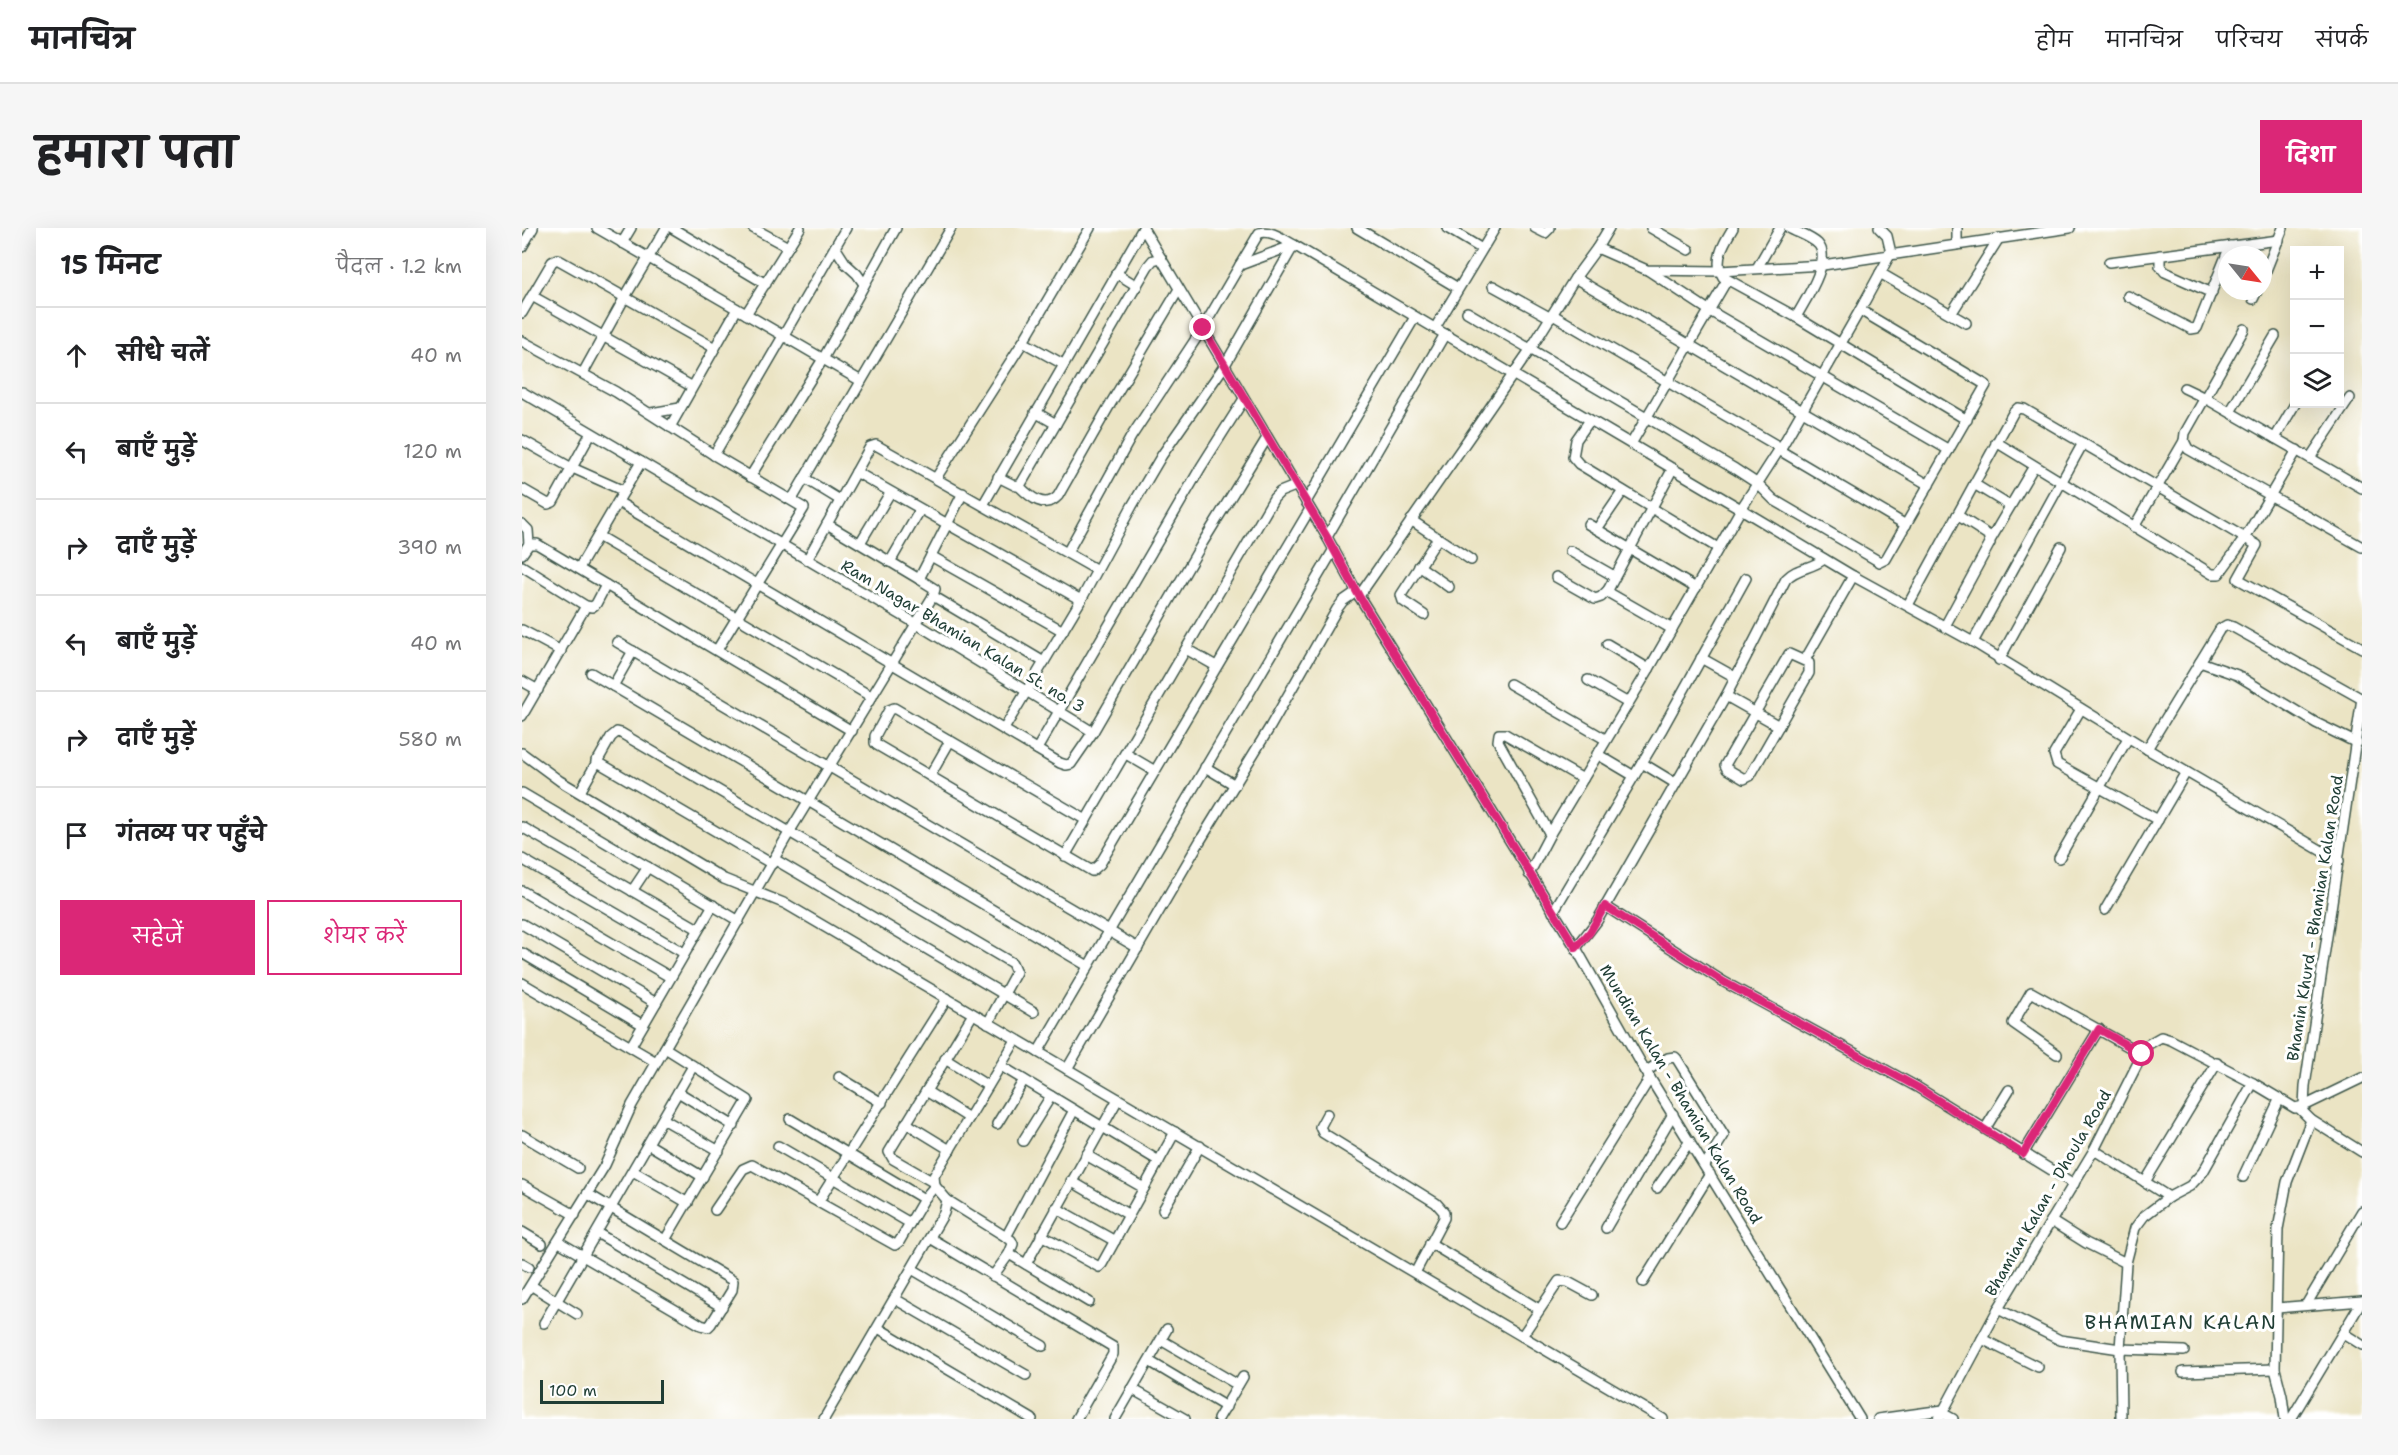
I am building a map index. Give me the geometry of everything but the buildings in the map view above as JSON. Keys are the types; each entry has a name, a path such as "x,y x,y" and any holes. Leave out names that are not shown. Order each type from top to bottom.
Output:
{"street":[{"path":"522,247 533,228"},
{"path":"598,228 861,381"},
{"path":"622,243 631,228"},
{"path":"583,373 666,228"},
{"path":"672,228 766,284"},
{"path":"753,228 788,247"},
{"path":"746,314 800,228"},
{"path":"714,455 846,228"},
{"path":"750,477 823,359 896,228"},
{"path":"789,499 794,496 951,228"},
{"path":"936,478 1023,342 1090,228"},
{"path":"982,505 1143,228"},
{"name":"Mundian Kalan - Bhamian Kalan Road","path":"1143,228 1327,537 1358,594 1576,948 1648,1074 1860,1419"},
{"path":"1357,228 1458,288"},
{"path":"1447,228 1482,249"},
{"path":"1435,328 1495,228"},
{"path":"1535,228 1545,233 1550,228"},
{"path":"1067,1069 1200,840 1270,727 1337,609 1343,601 1358,594 1411,520 1530,350 1609,228"},
{"path":"1651,228 1689,250"},
{"path":"1757,268 1780,228"},
{"path":"1789,228 1818,244 1822,252 1823,264 1796,317"},
{"path":"1529,874 1605,739 1649,669 1741,509 1780,449 1891,253 1887,236 1879,228"},
{"path":"1957,228 1957,243"},
{"path":"1647,270 1720,271 1823,264 2070,228"},
{"path":"2272,257 2283,228"},
{"path":"1731,229 1721,250 1720,271 1727,280 1796,317 1967,420"},
{"path":"1067,553 1131,437 1203,328 1259,233 1272,233 1514,373 1853,576 1973,642 2128,738 2339,861"},
{"path":"1950,314 1999,238"},
{"path":"2230,246 2279,240"},
{"path":"1240,265 1294,245"},
{"path":"1004,729 1081,600 1162,455 1225,365 1294,245"},
{"path":"835,247 846,264 858,274 864,284"},
{"path":"1597,248 1647,270 1710,311 1949,450"},
{"path":"2109,262 2218,248"},
{"path":"2160,255 2160,266 2165,272 2212,293"},
{"path":"1019,486 1153,260 1161,258"},
{"path":"522,313 552,262 557,260 713,347"},
{"path":"1116,273 1137,286"},
{"path":"1880,273 1966,323"},
{"path":"2128,296 2191,328 2197,328 2218,277"},
{"path":"1575,278 1929,485"},
{"path":"1631,444 1727,280"},
{"path":"1493,286 1668,381 1906,525"},
{"path":"998,477 1019,486 1038,501 1046,503 1054,501 1179,289"},
{"path":"532,296 692,386"},
{"path":"670,426 713,347 737,309"},
{"path":"1467,312 1758,484 1774,500 1880,562 1886,560 1985,389 1984,383 1860,310"},
{"path":"1086,820 896,708 892,707 889,710 875,736 875,743 1088,870 1096,869 1216,666 1415,317"},
{"path":"2134,527 2184,441 2185,433 2244,328"},
{"path":"1327,537 1445,334"},
{"path":"2230,412 2275,336"},
{"path":"522,341 651,413 714,455 804,508 717,650"},
{"path":"1023,342 1063,364"},
{"path":"2184,388 2362,488"},
{"name":"Ram Nagar Bhamian Kalan St. no. 3","path":"522,392 916,624 1092,732 1203,542 1267,438"},
{"path":"2310,458 2350,398"},
{"path":"1037,749 1201,467 1244,399"},
{"path":"651,413 680,408"},
{"path":"1908,605 1996,442 2018,408 2024,409 2084,443 2257,545 2238,579 2362,648"},
{"path":"2275,438 2293,408"},
{"path":"1035,412 1056,424"},
{"path":"1590,420 1576,440 1573,457 1580,464 1623,491 1718,548"},
{"path":"522,489 550,504 591,433"},
{"path":"522,440 572,468 624,491"},
{"path":"2184,441 2188,449 2362,547"},
{"path":"1996,442 2212,574 2219,574 2224,570 2297,450"},
{"path":"1973,642 2084,443"},
{"path":"807,560 870,447 876,445 1097,570"},
{"path":"579,568 641,462"},
{"path":"1945,626 1990,543 1990,539 2034,466"},
{"path":"1556,577 1595,598 1601,597 1608,590 1673,468"},
{"path":"856,472 1081,600"},
{"path":"804,478 840,501"},
{"path":"1974,484 2010,506"},
{"path":"1065,855 1274,498 1280,492 1295,486"},
{"path":"1623,491 1593,526 1696,588"},
{"path":"860,543 890,493"},
{"path":"919,579 963,494"},
{"path":"618,502 1060,763 1071,764 1092,732"},
{"path":"890,562 920,510"},
{"path":"1957,515 1990,539"},
{"path":"1411,520 1471,560"},
{"path":"522,524 528,530 529,544 522,554"},
{"path":"522,1299 605,1165 623,1122 656,1062 808,800 933,596 935,589 827,524"},
{"path":"598,536 872,697"},
{"path":"1424,615 1403,601 1401,596 1438,538"},
{"path":"529,544 537,544 579,568 852,731"},
{"path":"1999,660 2061,546"},
{"path":"1038,1052 1334,549"},
{"path":"1570,551 1614,576"},
{"path":"931,556 1063,631"},
{"path":"1576,948 1590,932 1726,696 1786,579 1792,572 1818,564 1824,559"},
{"path":"522,566 586,606 592,607 596,604 606,585"},
{"path":"1419,566 1449,587"},
{"path":"1805,660 1853,576"},
{"path":"1553,912 1642,763 1746,578"},
{"path":"1608,590 1611,594 1672,629"},
{"path":"933,596 1044,662"},
{"path":"522,716 586,606"},
{"path":"2147,749 2220,629 2227,625 2362,698"},
{"path":"522,630 561,651"},
{"path":"617,642 1138,948"},
{"path":"1606,644 1649,669"},
{"path":"1186,649 1216,666"},
{"path":"613,686 633,651"},
{"path":"1789,654 1805,660 1810,667 1809,673 1750,776 1744,779 1727,769 1725,765 1754,712 1789,654"},
{"path":"1701,658 1736,677"},
{"path":"2200,662 2237,675 2316,723 2357,743"},
{"path":"591,673 1088,966"},
{"path":"1588,680 1628,703"},
{"path":"522,681 538,690"},
{"path":"1510,684 1605,739"},
{"path":"1726,696 1779,726"},
{"name":"Bhamin Khurd - Bhamian Kalan Road","path":"2301,1107 2362,698"},
{"path":"2081,709 2054,754 2057,764 2158,820"},
{"path":"580,792 614,733 621,733 1012,963 1016,972 988,1023"},
{"path":"1550,834 1498,741 1499,734 1505,734 1583,779"},
{"path":"2059,858 2128,738"},
{"path":"930,776 950,741"},
{"path":"522,753 560,781 724,879 786,904 1663,1419"},
{"path":"1126,754 1155,771"},
{"path":"1597,754 1634,776"},
{"path":"596,761 1034,1012"},
{"path":"1642,763 1675,783"},
{"path":"1205,767 1235,785"},
{"path":"2105,910 2186,772"},
{"path":"522,793 739,921"},
{"path":"522,827 698,929"},
{"path":"522,860 684,953"},
{"path":"632,891 648,867"},
{"path":"522,891 670,977"},
{"path":"631,1046 713,905"},
{"path":"1605,906 1724,982 1917,1087 2074,1184"},
{"path":"522,924 656,1003"},
{"path":"522,953 643,1025"},
{"path":"522,983 656,1062"},
{"path":"2057,1054 2013,1023 2031,992 2142,1054"},
{"path":"818,1202 946,998"},
{"path":"973,1014 891,1148 890,1156 934,1184 947,1200 1006,1237 1013,1244 1009,1254 993,1276"},
{"path":"2023,1154 2099,1029"},
{"name":"Bhamian Kalan - Dhoula Road","path":"1941,1414 1998,1309 2094,1150 2147,1045 2161,1037 2217,1063 2279,1100 2301,1107"},
{"path":"715,1210 743,1168 752,1165 895,1245 934,1184 934,1176 1016,1040"},
{"path":"665,1048 748,1100 665,1240"},
{"path":"1560,1222 1648,1074 1668,1058 1675,1057 1724,1135 1707,1170 1642,1282"},
{"path":"945,1059 988,1086"},
{"path":"2145,1182 2217,1063"},
{"path":"544,1323 693,1066"},
{"path":"1000,1066 1159,1161"},
{"path":"839,1077 882,1103"},
{"path":"2362,1078 2301,1107 2311,1120 2362,1152"},
{"path":"997,1124 1024,1080"},
{"path":"2121,1419 2120,1349 2126,1263 2135,1228 2144,1216 2169,1197 2190,1186 2203,1172 2253,1083"},
{"path":"926,1090 969,1118"},
{"path":"1985,1128 2009,1090"},
{"path":"678,1092 734,1126"},
{"path":"1023,1140 1051,1096"},
{"path":"1026,1264 1118,1099"},
{"path":"2243,1177 2279,1100"},
{"path":"1006,1237 1074,1110"},
{"path":"1327,1114 1320,1127 1323,1133 1442,1207 1444,1218 1415,1273"},
{"path":"1606,1228 1673,1114"},
{"path":"663,1119 718,1151"},
{"path":"790,1119 924,1199"},
{"path":"2285,1419 2275,1369 2281,1211 2287,1182 2311,1120"},
{"path":"906,1123 950,1150"},
{"path":"1041,1235 1095,1267 1102,1264 1175,1132"},
{"path":"522,1135 578,1168"},
{"path":"1657,1188 1690,1141"},
{"path":"648,1144 703,1177"},
{"path":"778,1146 910,1223"},
{"path":"1163,1210 1200,1146"},
{"path":"2094,1150 2169,1197"},
{"path":"1086,1155 1144,1188"},
{"path":"633,1171 687,1203"},
{"path":"1071,1181 1129,1215"},
{"path":"522,1185 575,1215"},
{"path":"559,1242 705,1327 711,1324 722,1307 732,1290 733,1281 588,1194"},
{"path":"824,1419 930,1238 944,1213 947,1200"},
{"path":"1056,1208 1115,1241"},
{"path":"2306,1305 2362,1211"},
{"path":"2051,1221 2086,1243 2126,1263"},
{"path":"522,1232 542,1244"},
{"path":"597,1233 722,1307"},
{"path":"930,1238 1113,1347 1113,1354 1076,1419"},
{"path":"1430,1243 1539,1309"},
{"path":"1009,1254 1089,1302"},
{"path":"912,1269 1043,1346"},
{"path":"1522,1336 1559,1281 1563,1280 1592,1295"},
{"path":"532,1286 577,1314"},
{"path":"895,1299 1026,1375"},
{"path":"2277,1308 2362,1301"},
{"path":"2291,1419 2362,1301"},
{"path":"1998,1309 2060,1340 2120,1349 2184,1351"},
{"path":"878,1328 1032,1419"},
{"path":"1118,1418 1167,1329"},
{"path":"2343,1333 2362,1345"},
{"path":"1982,1339 2038,1367"},
{"path":"1161,1340 1240,1381 1218,1419"},
{"path":"1149,1361 1226,1407"},
{"path":"2183,1372 2275,1369"},
{"path":"1132,1389 1185,1419"},
{"path":"1878,1419 1941,1414 1953,1419"}],"district":[{"name":"BHAMIAN KALAN","path":"2181,1322"}],"route":[{"path":"1203,328 1327,537 1359,596 1576,948 1590,932 1605,906 1614,910 1634,926 1724,982 1917,1087 2023,1154 2099,1029 2142,1054"}]}
